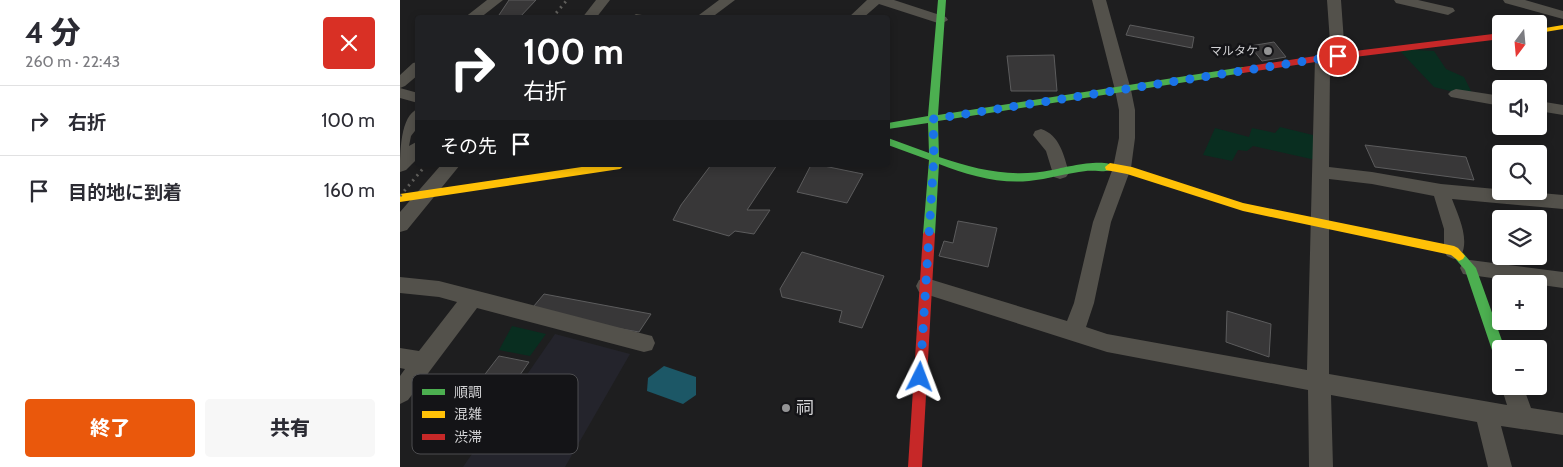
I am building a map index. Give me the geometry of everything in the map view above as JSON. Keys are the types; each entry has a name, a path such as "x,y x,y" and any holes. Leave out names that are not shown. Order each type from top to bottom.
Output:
{"street":[{"path":"474,15 496,0"},
{"path":"590,15 603,0"},
{"path":"706,15 728,0"},
{"path":"858,15 875,0"},
{"path":"881,0 941,20"},
{"path":"915,467 934,156 933,119 942,0"},
{"path":"1074,332 1084,303 1102,222 1122,168 1127,138 1127,110 1123,90 1099,0"},
{"path":"1321,467 1323,441 1318,382 1320,172 1323,68 1330,57 1334,0"},
{"path":"1401,0 1448,11"},
{"path":"1510,0 1563,15"},
{"path":"1548,30 1563,28"},
{"path":"890,126 1330,57 1492,37"},
{"path":"400,83 415,69"},
{"path":"400,93 415,97"},
{"path":"1456,94 1492,100"},
{"path":"1547,107 1563,110"},
{"path":"400,166 409,145 403,136 415,118"},
{"path":"1041,135 1054,149 1060,173"},
{"path":"890,142 971,170 994,176 1016,178 1060,173 1078,167 1101,166 1122,168 1212,199 1454,251 1470,268 1495,340"},
{"path":"400,225 449,167"},
{"path":"400,198 607,167"},
{"path":"1320,172 1372,178 1440,191 1563,202"},
{"path":"1440,191 1454,230 1454,251"},
{"path":"1470,268 1563,280"},
{"path":"400,285 439,289 644,343"},
{"path":"926,286 1107,342 1486,413 1563,424"},
{"path":"415,374 472,299"},
{"path":"400,358 424,362"},
{"path":"400,393 412,378"},
{"path":"1515,395 1523,418"},
{"path":"1486,413 1500,467"}],"shaded area":[{"path":"555,334 630,354 578,444 578,374 527,374"},
{"path":"472,454 572,454 565,467 463,467"}],"green space":[{"path":"1398,49 1434,51 1446,69 1464,77 1474,97 1434,87"},
{"path":"1280,127 1321,137 1320,161 1253,146 1247,151 1238,150 1232,161 1203,155 1215,128 1249,137 1252,128 1275,133"},
{"path":"512,326 546,334 530,356 499,350"}],"water":[{"path":"664,366 696,377 696,395 683,404 647,391 648,378"}],"building":[{"path":"509,0 536,0 522,15 499,15"},
{"path":"1130,25 1194,37 1192,48 1126,35"},
{"name":"マルタケ","path":"1274,42 1286,57 1262,61 1250,46"},
{"path":"1054,55 1057,91 1011,91 1007,56"},
{"path":"1365,145 1466,157 1474,180 1375,167"},
{"path":"710,167 776,167 747,210 770,210 754,234 735,231 729,236 673,220 681,205"},
{"path":"810,167 829,167 863,174 847,203 797,192"},
{"path":"958,221 997,228 988,267 939,256 944,241 953,243"},
{"path":"802,252 884,276 862,328 839,322 842,311 782,297 780,289"},
{"path":"544,294 651,314 639,332 528,313"},
{"path":"1227,311 1271,324 1269,357 1226,342"},
{"path":"499,356 529,362 521,374 485,374"}],"railway":[{"path":"554,15 567,0"},
{"path":"400,196 424,167"}],"traffic: fast":[{"path":"929,234 934,156 933,119 942,0"},
{"path":"890,126 1243,70"},
{"path":"890,142 951,165 1000,177 1040,176 1086,167 1110,167"},
{"path":"1459,256 1470,268 1495,340"}],"traffic: slow":[{"path":"1548,30 1563,27"},
{"path":"400,198 607,167"},
{"path":"1110,167 1128,170 1243,207 1454,251 1459,256"}],"traffic: jam":[{"path":"1243,70 1322,58 1492,37"},
{"path":"915,467 929,234"}],"place":[{"name":"マルタケ","path":"1268,51"},
{"name":"祠","path":"786,408"}],"route":[{"path":"920,377 934,156 933,119 1338,56"}]}
